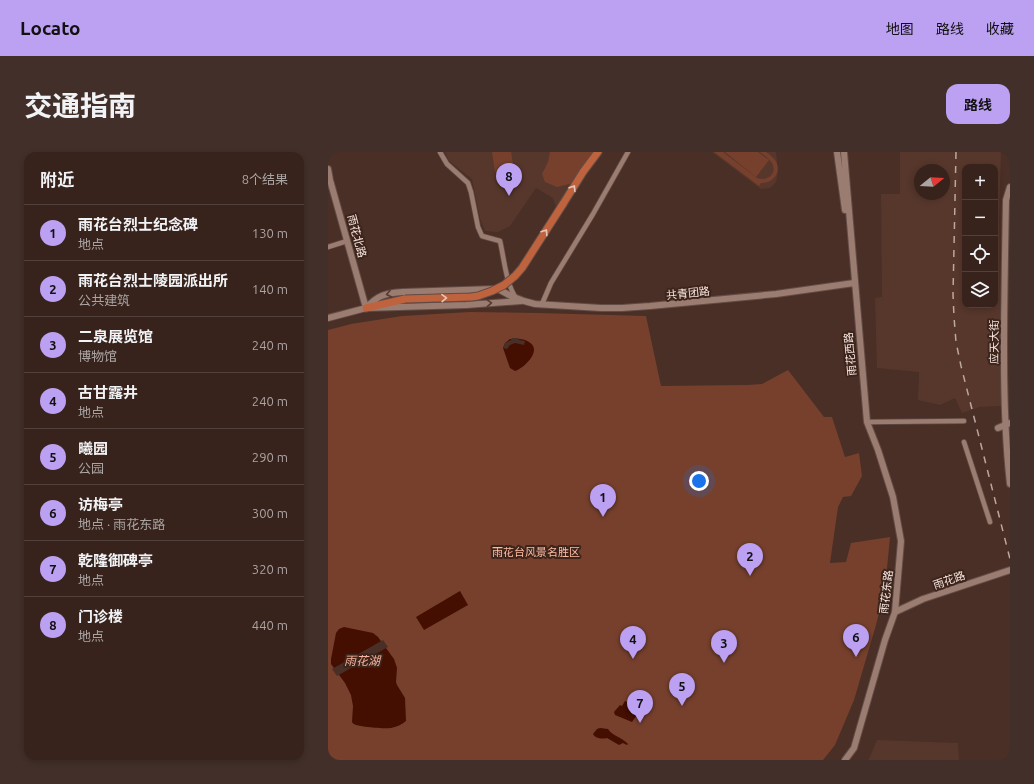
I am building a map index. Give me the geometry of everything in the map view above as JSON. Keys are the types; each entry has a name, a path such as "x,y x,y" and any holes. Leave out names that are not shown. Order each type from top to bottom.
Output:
{"main road":[{"path":"366,308 405,299 470,297 485,294 504,285 522,268 583,172 598,152"}],"street":[{"path":"440,152 447,164 468,183 478,227 482,236 500,241 512,292 516,298"},
{"path":"542,304 551,283 593,214 628,152"},
{"name":"雨花西路","path":"837,152 854,283"},
{"name":"雨花西路","path":"844,152 867,422"},
{"name":"雨花北路","path":"328,169 366,308"},
{"name":"应天大街","path":"1010,187 1006,200 1004,319 1004,388 1008,424 1008,467 1010,484"},
{"path":"328,247 347,241"},
{"name":"共青团路","path":"366,308 379,297 403,292 494,289 500,290 524,301 542,304 622,308 776,294 854,283"},
{"name":"共青团路","path":"328,318 366,308 466,305 524,301"},
{"path":"867,422 964,421"},
{"name":"雨花东路","path":"845,760 854,748 884,640 896,612 901,541 893,497 878,450 867,422"},
{"path":"998,428 1008,424"},
{"path":"964,442 990,522"},
{"name":"雨花路","path":"896,612 923,599 1007,571"}],"shaded area":[{"path":"445,152 594,152 556,207 553,198 536,188 510,226 498,232 485,231 480,218 472,179 449,161"},
{"path":"712,152 776,152 778,172 776,182 770,188 761,189"},
{"path":"900,152 1001,152 999,220 1001,406 980,407 962,413 955,398 940,405 918,400 919,372 877,368 875,298 882,297 881,194 900,194"},
{"path":"877,740 958,743 959,760 868,760"}],"green space":[{"path":"492,152 511,152 513,163 511,169 495,172"},
{"path":"550,152 594,152 573,183 557,187 545,182 542,174 548,162"},
{"path":"714,152 723,152 757,178 764,179 773,174 774,171 771,161 760,152 766,152 775,160 778,169 777,173 771,180 761,183 759,186"},
{"path":"725,152 758,152 769,160 756,177"},
{"name":"雨花台风景名胜区","path":"470,312 646,316 661,386 762,384 788,370 824,417 832,417 845,457 859,453 862,476 851,496 843,497 838,507 830,563 846,562 851,543 890,537 885,589 854,700 835,745 823,760 328,760 328,330 351,324 402,316"}],"water":[{"path":"510,339 525,340 533,345 534,349 531,358 527,363 515,371 510,368 503,348 505,343"},
{"path":"460,591 468,605 424,630 416,617"},
{"name":"雨花湖","path":"344,627 373,633 378,637 394,659 397,668 396,682 405,698 406,721 402,724 393,728 372,728 354,724 352,722 353,706 351,695 345,683 331,664 336,633 339,629"},
{"path":"625,701 641,709 632,722 615,715 614,712 620,705 622,706"},
{"path":"600,728 608,729 628,744 623,743 619,745 607,738 597,738 593,734"}],"pier":[{"path":"512,338 519,338 519,340 525,341 524,345 515,343 510,345 507,349 503,348 505,343"},
{"path":"383,640 388,647 337,676 332,669"}],"railway":[{"path":"956,152 953,294 956,342 1010,559"}],"place":[{"name":"门诊楼","path":"509,196"},
{"name":"雨花台烈士纪念碑","path":"603,517"},
{"name":"雨花台烈士陵园派出所","path":"750,576"},
{"name":"访梅亭","path":"856,657"},
{"name":"古甘露井","path":"633,659"},
{"name":"二泉展览馆","path":"724,663"},
{"name":"曦园","path":"682,706"},
{"name":"乾隆御碑亭","path":"640,723"}]}
